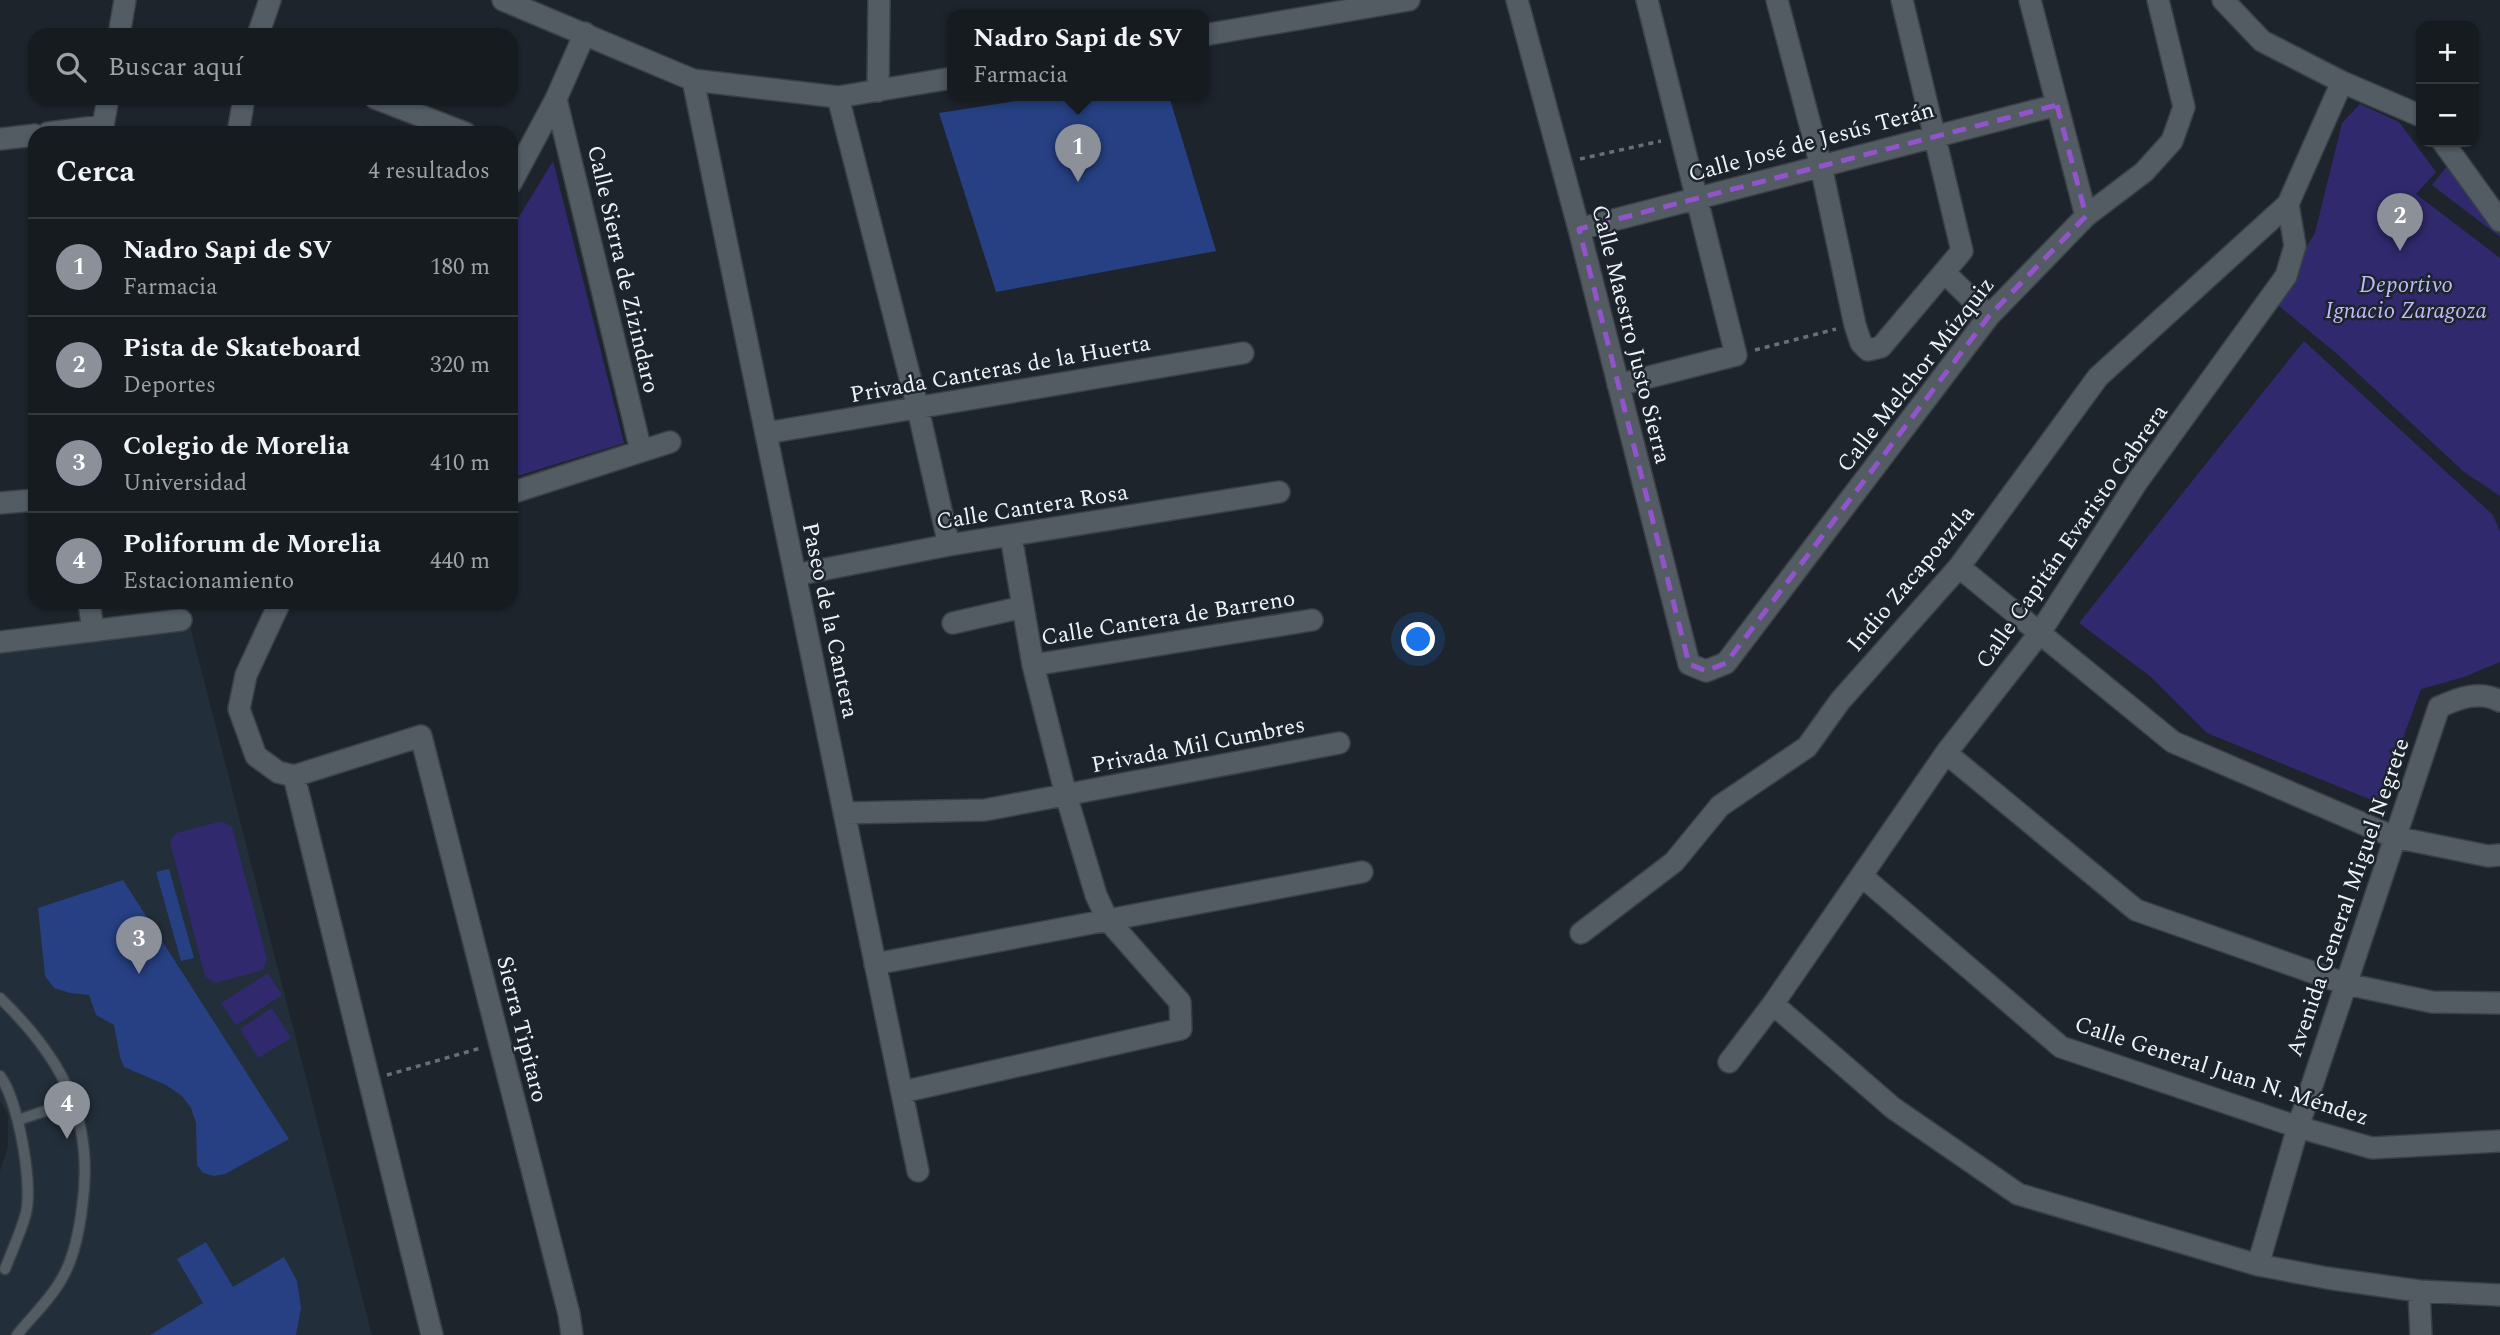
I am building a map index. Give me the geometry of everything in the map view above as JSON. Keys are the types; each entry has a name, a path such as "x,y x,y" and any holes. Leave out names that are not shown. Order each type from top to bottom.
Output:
{"street":[{"path":"120,28 125,0"},
{"path":"260,28 270,0"},
{"path":"503,0 693,80 838,97 947,79"},
{"path":"878,91 880,0"},
{"path":"1209,34 1409,0"},
{"name":"Calle Maestro Justo Sierra","path":"1517,0 1562,163 1689,664 1706,671"},
{"path":"1618,385 1736,355 1647,0"},
{"path":"1777,0 1821,166 1855,324 1861,343 1868,350 1881,346 1962,251 1902,0"},
{"path":"2029,0 2086,216"},
{"name":"Calle Melchor Múzquiz","path":"1706,671 1726,663 1989,316 2086,216 2144,172 2172,141 2184,107 2158,0"},
{"path":"2222,0 2262,41 2342,82 2416,114"},
{"path":"519,154 556,99 585,33"},
{"name":"Paseo de la Cantera","path":"693,80 918,1171"},
{"path":"2288,204 2342,82"},
{"path":"838,97 918,409 949,545"},
{"name":"Calle Sierra de Zizindaro","path":"556,99 641,451"},
{"path":"108,105 109,126"},
{"path":"239,126 243,105"},
{"path":"393,105 447,126"},
{"name":"Calle José de Jesús Terán","path":"1579,229 2057,105"},
{"path":"0,139 28,136"},
{"path":"2447,147 2500,221"},
{"name":"Indio Zacapoaztla","path":"1581,933 1674,862 1720,806 1807,747 1840,701 1959,568 2098,377 2288,204"},
{"name":"Calle Capitán Evaristo Cabrera","path":"1729,1062 1863,877 1946,753 2039,634 2137,482 2286,276 2295,246 2288,204"},
{"path":"1945,273 1989,316"},
{"name":"Privada Canteras de la Huerta","path":"766,433 1243,354"},
{"path":"518,491 670,442"},
{"name":"Calle Cantera Rosa","path":"795,575 949,545 1279,492"},
{"path":"0,503 28,501"},
{"path":"902,1092 1181,1029 1180,1002 1107,919 1096,895 1032,665 1012,536"},
{"path":"1959,568 2173,742 2394,837 2488,856 2500,855"},
{"path":"953,623 1023,607"},
{"path":"90,609 93,631"},
{"path":"277,609 246,675 239,709 256,757 278,772 294,776 432,1335"},
{"path":"0,642 181,620"},
{"name":"Calle Cantera de Barreno","path":"1032,665 1312,620"},
{"name":"Avenida General Miguel Negrete","path":"2259,1265 2298,1127 2439,707 2463,696 2491,696 2500,701"},
{"name":"Sierra Tipitaro","path":"294,776 421,736 569,1314 572,1335"},
{"name":"Privada Mil Cumbres","path":"844,813 985,810 1339,743"},
{"path":"1946,753 2136,911 2346,984 2432,1002 2500,1003"},
{"path":"875,964 1362,872"},
{"name":"Calle General Juan N. Méndez","path":"1863,877 2060,1047 2298,1127 2372,1148 2500,1141"},
{"path":"1773,1004 1893,1108 2018,1195 2259,1265 2419,1291 2500,1295"},
{"path":"2419,1291 2421,1335"}],"lane":[{"path":"0,998 49,1053 75,1101 85,1144 86,1188 79,1235 61,1280 17,1335"},
{"path":"0,1076 6,1084 18,1120 25,1157 26,1211 5,1269"},
{"path":"18,1120 75,1101"}],"path":[{"name":"Calle José de Jesús Terán","path":"1562,163 1681,137"},
{"path":"1736,355 1855,324"},
{"path":"369,1081 500,1043"}],"highlighted area":[{"path":"2057,105 2086,216 1989,316 1726,663 1706,671 1689,664 1579,229"}],"shaded area":[{"path":"190,626 372,1335 0,1335 0,1171 8,1147 8,1115 0,1101 0,647"}],"green space":[{"name":"Deportivo Ignacio Zaragoza","path":"2360,104 2399,122 2436,172 2416,194 2500,258 2500,496 2464,472 2337,354 2273,301 2315,233 2342,123"},
{"path":"553,161 624,443 518,476 518,218"},
{"path":"2451,161 2500,231 2500,237 2432,185"},
{"path":"2304,341 2493,515 2500,532 2500,662 2464,677 2421,689 2379,803 2207,733 2151,677 2079,623"},
{"path":"222,821 232,827 267,959 263,970 215,983 205,976 170,842 176,833"},
{"path":"268,973 282,995 236,1025 221,1003"},
{"path":"272,1008 291,1038 258,1058 240,1029"}],"building":[{"path":"1016,101 1171,101 1216,251 996,292 939,113"},
{"path":"169,869 194,958 181,961 156,872"},
{"path":"123,880 289,1139 225,1174 214,1176 203,1173 197,1165 196,1123 191,1108 182,1096 166,1085 124,1067 114,1025 96,1015 89,995 54,988 45,976 38,908"},
{"path":"206,1242 233,1287 284,1257 297,1281 301,1308 296,1335 150,1335 203,1303 177,1259"}],"place":[{"name":"Nadro Sapi de SV","path":"1078,182"},
{"name":"Pista de Skateboard","path":"2400,251"},
{"name":"Colegio de Morelia","path":"139,974"},
{"name":"Poliforum de Morelia","path":"67,1139"}]}
